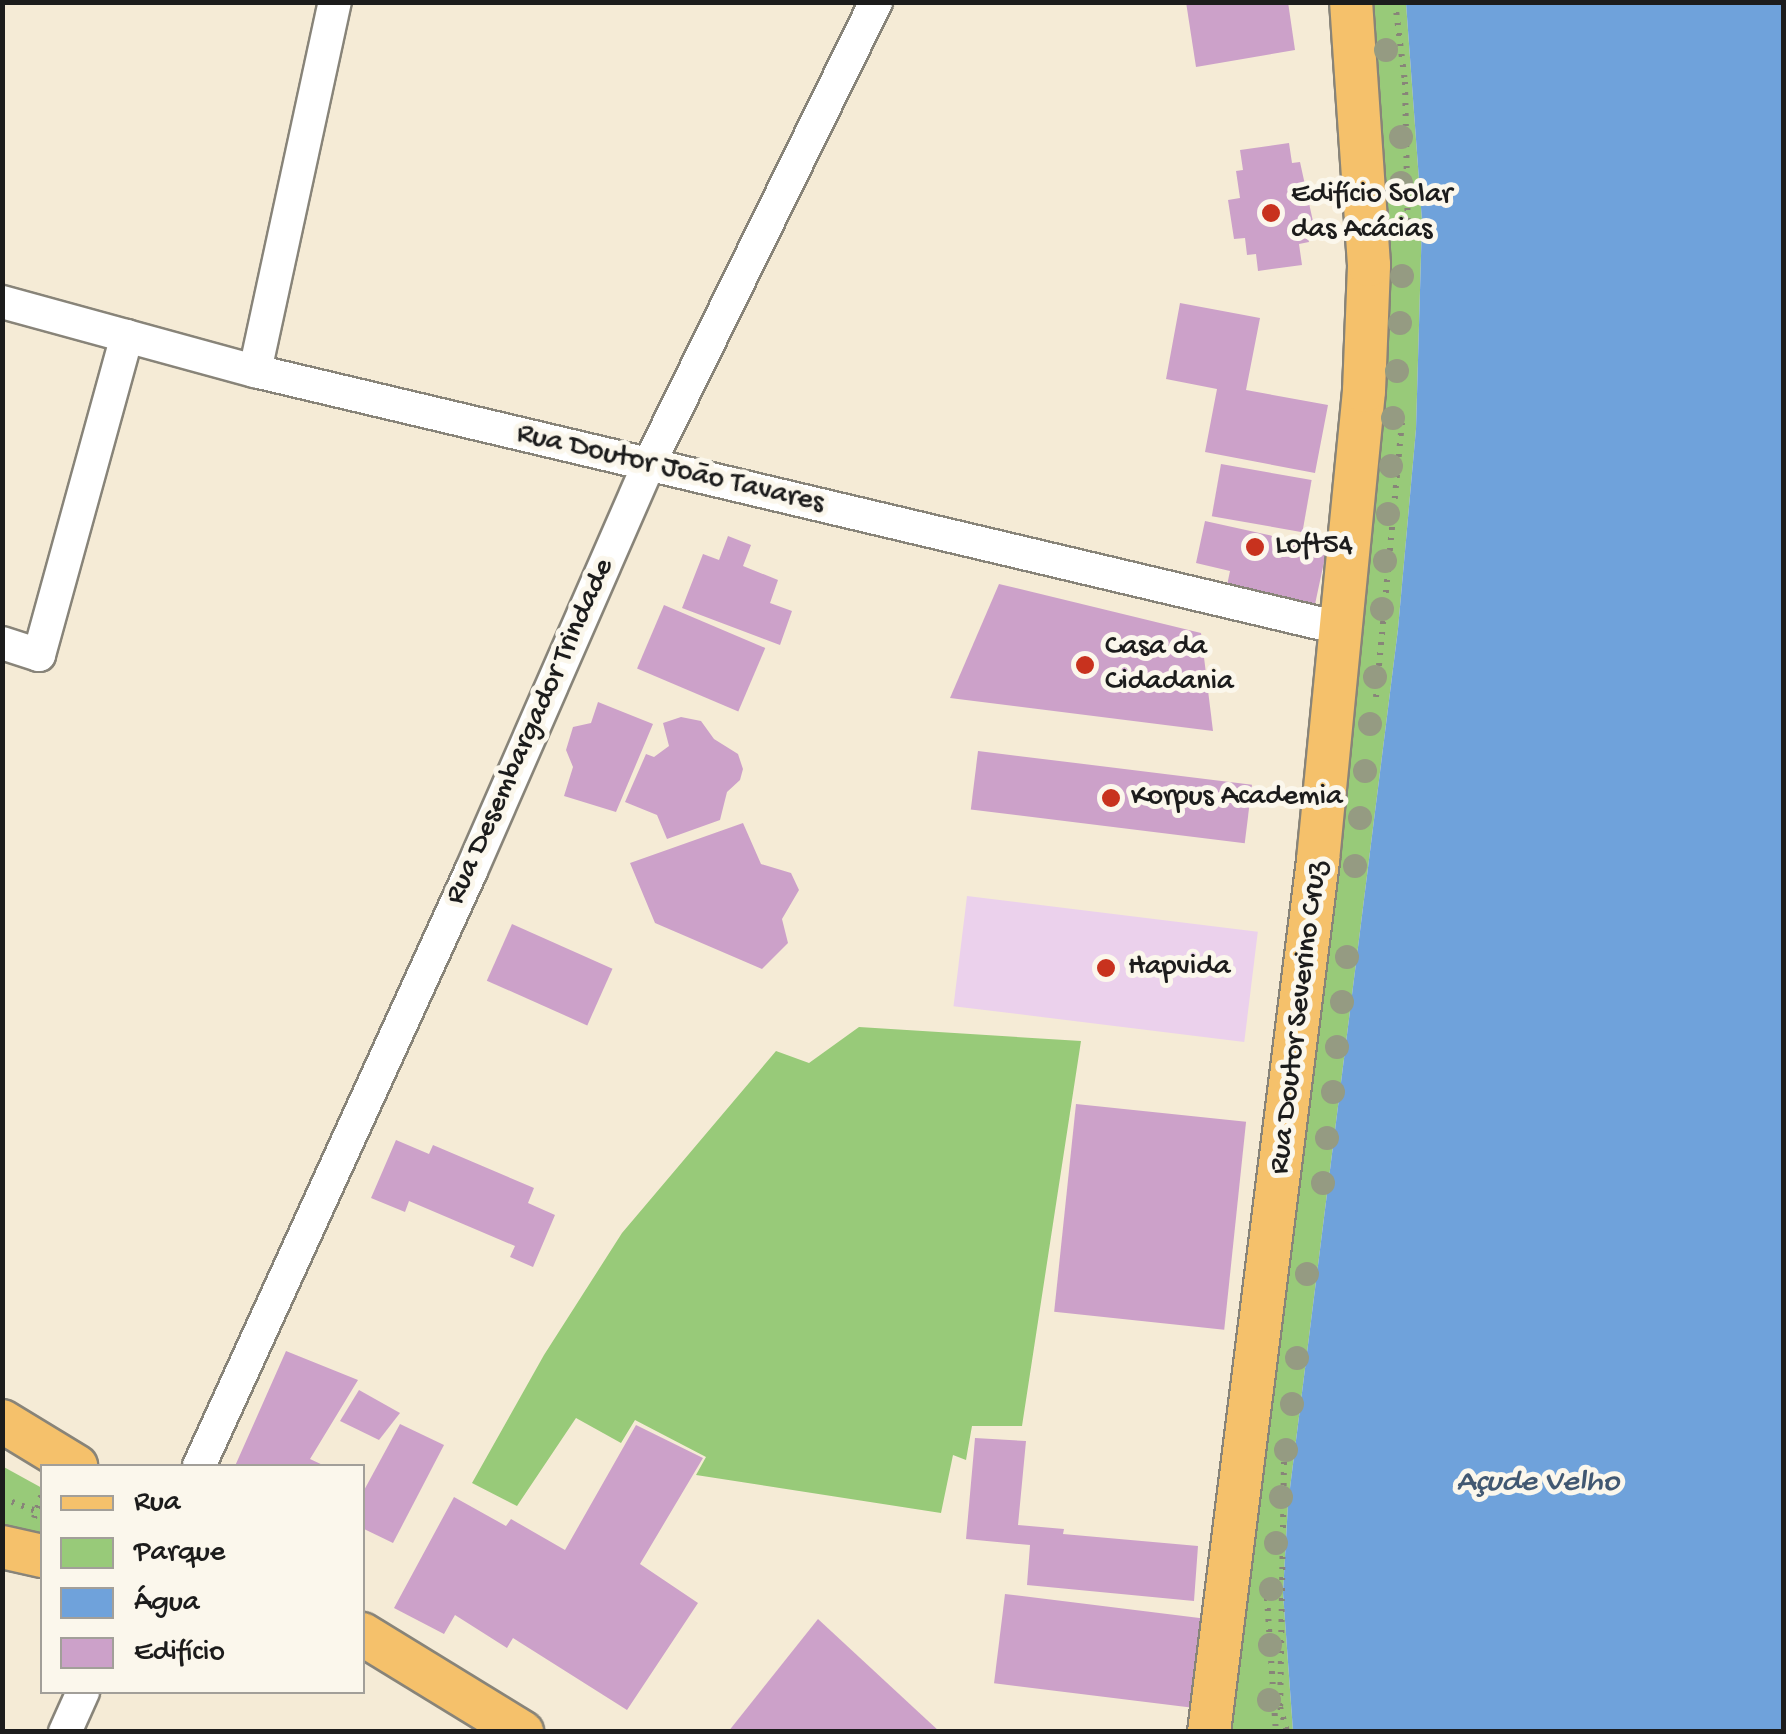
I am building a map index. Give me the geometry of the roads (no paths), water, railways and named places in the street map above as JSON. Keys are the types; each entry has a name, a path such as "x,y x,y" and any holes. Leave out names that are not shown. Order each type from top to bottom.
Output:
{"main road":[{"name":"Rua Doutor Severino Cruz","path":"1209,1732 1277,1213 1364,391 1368,266 1352,2"},
{"path":"2,1421 73,1464"},
{"path":"365,1636 522,1732"},
{"path":"365,1664 477,1732"}],"street":[{"path":"255,371 335,2"},
{"name":"Rua Desembargador Trindade","path":"201,1464 471,871 648,466 876,2"},
{"name":"Rua Doutor João Tavares","path":"2,302 255,371 1340,628"},
{"path":"2,643 39,654 127,336"},
{"path":"65,1732 82,1694"}],"water":[{"name":"Açude Velho","path":"1406,3 1783,3 1783,1731 1293,1731 1283,1593 1288,1504 1398,629 1416,429 1422,221"}],"place":[{"name":"Edifício Solar das Acácias","path":"1271,213"},
{"name":"Loft54","path":"1255,547"},
{"name":"Casa da Cidadania","path":"1085,665"},
{"name":"Korpus Academia","path":"1111,798"},
{"name":"Hapvida","path":"1106,968"}]}
